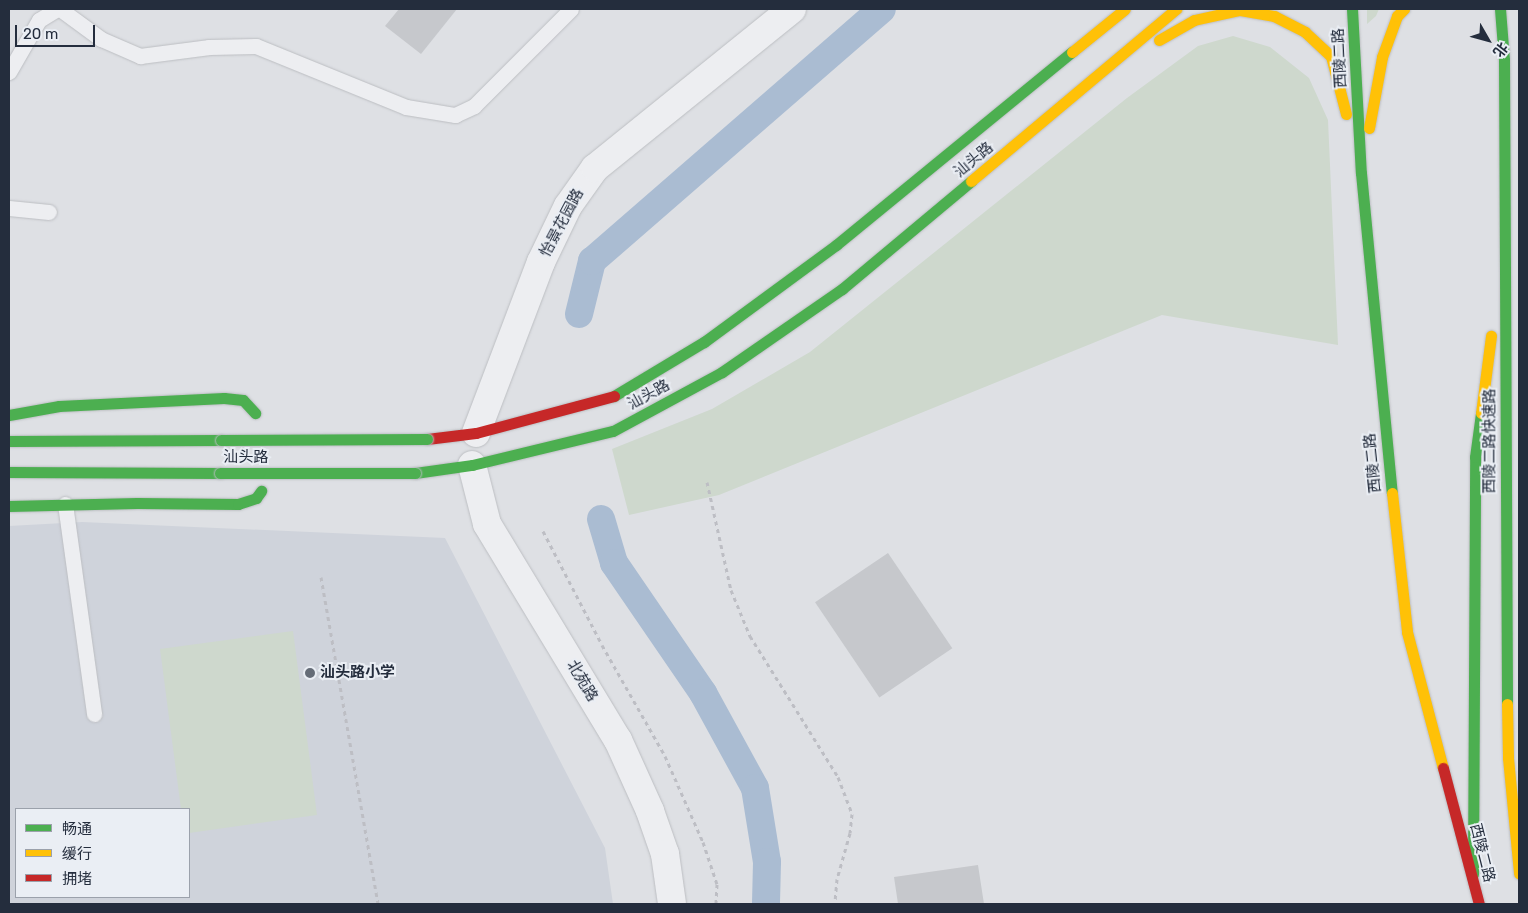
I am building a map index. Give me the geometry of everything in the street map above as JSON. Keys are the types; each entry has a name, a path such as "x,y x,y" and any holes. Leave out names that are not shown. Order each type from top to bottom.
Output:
{"main road":[{"name":"汕头路","path":"9,441 427,439 476,433 613,397 704,342 836,245 1124,9"},
{"name":"汕头路","path":"9,472 415,473 472,465 613,431 722,372 842,289 1176,9"},
{"name":"西陵二路","path":"1352,9 1361,174 1380,381 1407,632 1473,874 1479,904"},
{"path":"1361,174 1382,57 1397,16 1404,9"},
{"name":"西陵二路快速路","path":"1500,9 1504,60 1508,758 1519,873"},
{"path":"1105,70 1194,20 1240,10 1274,16 1305,32 1331,56 1361,174"},
{"path":"1473,874 1475,457 1505,228"},
{"path":"9,415 59,406 224,398 243,400 255,413"},
{"path":"9,506 65,504 238,504 256,498 261,491"}],"street":[{"name":"怡景花园路","path":"476,433 541,262 568,206 595,168 792,9"},
{"name":"北苑路","path":"472,465 487,524 618,740 650,811 665,854 672,904"}],"lane":[{"path":"9,72 39,20 58,9 101,39 140,56 209,47 256,46 406,107 455,115 474,106 571,9"},
{"path":"9,208 49,212"},
{"path":"65,504 94,714"}],"path":[{"path":"707,482 731,590 750,636 838,777 852,814 850,833 837,879 835,904"},
{"path":"543,531 602,645 666,756 703,842 717,884 716,904"},
{"path":"321,577 378,904"}],"shaded area":[{"path":"1367,9 1379,9 1376,16 1367,24"},
{"path":"1233,36 1270,47 1309,78 1328,120 1338,345 1162,315 719,495 629,515 612,449 712,409 810,352 1127,98 1198,46"},
{"name":"汕头路小学","path":"82,522 445,538 605,848 613,904 9,904 9,526"},
{"path":"293,631 317,815 190,833 190,808 181,808 160,649"}],"building":[{"path":"399,9 457,9 421,54 385,26"},
{"path":"888,553 952,648 879,698 815,602"},
{"path":"978,865 984,904 898,904 894,877"}],"waterway":[{"path":"579,314 592,261 882,9"},
{"path":"601,519 614,563 703,693 755,788 767,862 766,904"}],"traffic: fast":[{"path":"1352,9 1361,173 1392,493"},
{"path":"1500,9 1504,60 1507,704"},
{"path":"614,396 704,342 836,245 1072,52"},
{"path":"415,473 472,465 613,431 722,372 842,289 971,181"},
{"path":"9,415 59,406 224,398 243,400 255,413"},
{"path":"1473,874 1475,457 1481,413"},
{"path":"221,440 427,439"},
{"path":"9,441 221,440"},
{"path":"9,472 220,473"},
{"path":"220,473 415,473"},
{"path":"9,506 137,503 238,504 256,498 261,491"}],"traffic: slow":[{"path":"1072,52 1125,9"},
{"path":"971,181 1176,9"},
{"path":"1369,128 1382,57 1397,16 1404,9"},
{"path":"1159,40 1194,20 1240,10 1274,16 1305,32 1331,56 1346,114"},
{"path":"1481,413 1491,336"},
{"path":"1392,493 1407,632 1443,768"},
{"path":"1507,704 1508,758 1519,873"}],"traffic: jam":[{"path":"427,439 476,433 614,396"},
{"path":"1443,768 1479,904"}],"place":[{"name":"汕头路小学","path":"310,673"}]}
